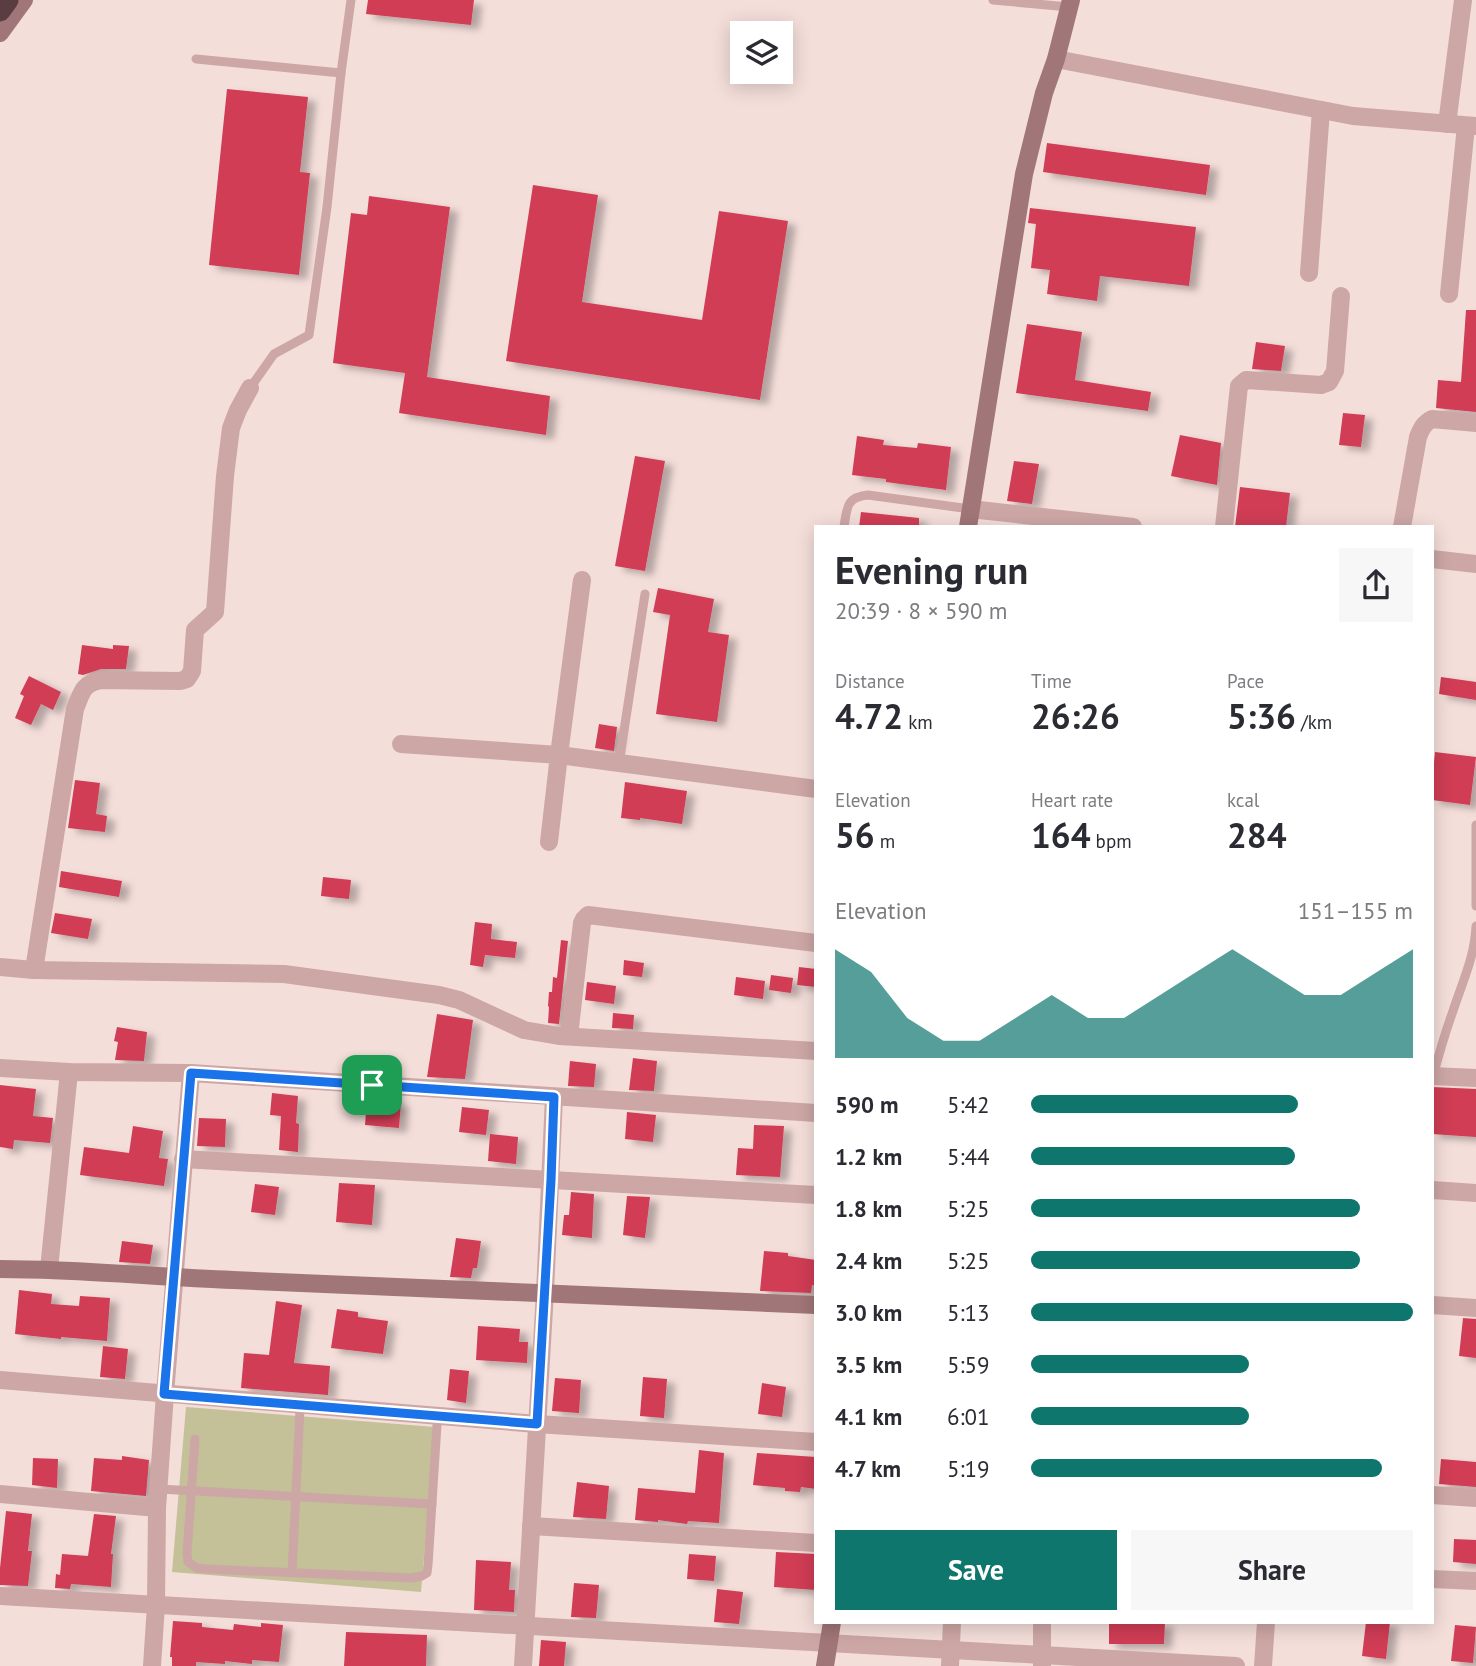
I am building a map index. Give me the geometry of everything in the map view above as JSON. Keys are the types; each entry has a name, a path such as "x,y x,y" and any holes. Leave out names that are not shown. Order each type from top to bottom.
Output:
{"highway":[{"path":"0,11 8,0"}],"street":[{"path":"0,33 24,0"},
{"path":"1447,124 1463,0"},
{"path":"1070,4 1024,174 969,518 1097,525"},
{"path":"1056,59 1353,116 1471,126 1449,294"},
{"path":"1309,273 1321,110"},
{"path":"1224,525 1239,386 1246,380 1321,385 1329,382 1335,371 1341,296"},
{"path":"34,970 75,709 84,688 90,682 180,681 187,679 192,671 195,630 215,612 231,428 250,388"},
{"path":"1402,525 1421,429 1432,419 1476,423"},
{"path":"1434,559 1476,564"},
{"path":"549,842 582,580"},
{"path":"401,744 559,755 814,789"},
{"path":"569,1036 582,923 588,915 814,943"},
{"path":"0,967 34,970 284,974 439,995 459,1000 524,1030 569,1036 814,1051"},
{"path":"0,1068 69,1072 191,1073 814,1113"},
{"path":"49,1269 69,1072"},
{"path":"152,1666 164,1394 191,1073"},
{"path":"1434,1076 1476,1078"},
{"path":"523,1666 554,1097"},
{"path":"183,1159 814,1195"},
{"path":"1434,1190 1476,1193"},
{"path":"0,1269 49,1269 174,1278 545,1292 814,1306"},
{"path":"1434,1305 1476,1308"},
{"path":"0,1380 537,1424 814,1442"},
{"path":"0,1494 157,1508"},
{"path":"1434,1495 1476,1498"},
{"path":"531,1525 814,1542"},
{"path":"1434,1579 1476,1581"},
{"path":"0,1596 829,1643 951,1658 1236,1666"},
{"path":"825,1666 832,1624"},
{"path":"951,1658 952,1624"},
{"path":"1042,1624 1042,1660"},
{"path":"1263,1666 1266,1624"}],"lane":[{"path":"250,388 274,354 309,335 351,0"},
{"path":"993,0 1070,4"},
{"path":"196,59 341,73"},
{"path":"844,525 850,501 858,496 868,495 969,518"},
{"path":"620,764 645,594"},
{"path":"1476,825 1476,906"},
{"path":"1434,1070 1470,964 1476,926"},
{"path":"195,1439 187,1553 188,1562 192,1566 206,1569 412,1578 427,1573 437,1425 434,1418 207,1403"},
{"path":"292,1573 300,1409"},
{"path":"159,1489 432,1504"}],"shaded area":[{"path":"186,1407 435,1427 421,1592 172,1572"}],"building":[{"path":"368,0 474,0 471,25 366,14"},
{"path":"227,89 308,97 300,172 310,173 299,275 209,265"},
{"path":"1047,143 1210,165 1206,195 1043,172"},
{"path":"533,185 598,195 582,302 702,320 719,211 788,221 760,400 506,361"},
{"path":"369,196 450,207 427,377 550,396 546,435 399,413 405,373 333,363 351,213 367,215"},
{"path":"1030,208 1196,227 1189,286 1100,276 1097,301 1047,294 1050,270 1031,268 1036,224 1028,223"},
{"path":"1466,310 1476,310 1476,412 1436,408 1438,380 1461,382"},
{"path":"1027,324 1082,332 1075,380 1151,392 1148,411 1016,393"},
{"path":"1256,342 1285,346 1281,371 1252,369"},
{"path":"1343,413 1365,415 1361,447 1339,445"},
{"path":"1180,435 1221,443 1217,485 1171,476"},
{"path":"857,436 884,440 883,445 917,448 918,443 951,447 946,490 852,475"},
{"path":"635,456 665,461 645,571 615,566"},
{"path":"1014,461 1039,464 1032,504 1007,501"},
{"path":"1240,487 1290,493 1286,525 1235,525"},
{"path":"861,512 919,518 919,525 859,525"},
{"path":"658,588 714,599 708,632 729,635 717,722 656,714 670,615 653,612"},
{"path":"82,645 113,649 113,645 129,646 126,669 101,669 78,674"},
{"path":"29,676 61,692 53,710 41,704 31,725 15,718 24,696 20,694"},
{"path":"1441,677 1476,682 1476,700 1439,694"},
{"path":"599,724 617,727 614,751 595,748"},
{"path":"1435,752 1476,757 1470,805 1434,800"},
{"path":"75,780 100,783 96,814 107,816 105,832 68,828"},
{"path":"625,782 687,791 682,824 621,818"},
{"path":"61,871 122,881 119,897 59,887"},
{"path":"323,877 351,880 349,899 321,896"},
{"path":"55,913 92,919 88,939 51,933"},
{"path":"475,922 492,924 491,939 517,942 515,958 485,955 483,967 470,965"},
{"path":"561,940 568,941 559,1024 548,1023 548,1006 553,977 557,978"},
{"path":"624,960 644,963 642,977 623,975"},
{"path":"799,967 814,969 814,987 797,985"},
{"path":"771,975 793,978 791,993 769,990"},
{"path":"736,977 765,981 763,999 734,995"},
{"path":"587,982 616,986 614,1004 585,1000"},
{"path":"613,1013 634,1015 633,1029 612,1028"},
{"path":"437,1014 473,1020 465,1079 427,1077"},
{"path":"117,1027 147,1032 144,1061 115,1060 118,1042 114,1041"},
{"path":"633,1058 657,1061 654,1091 629,1090"},
{"path":"570,1061 596,1064 594,1087 568,1086"},
{"path":"0,1085 36,1089 33,1116 53,1118 50,1143 14,1140 13,1149 0,1147"},
{"path":"1434,1087 1476,1089 1476,1137 1434,1134"},
{"path":"272,1093 298,1096 298,1152 279,1150 281,1116 270,1115"},
{"path":"367,1099 401,1102 399,1128 365,1125"},
{"path":"462,1107 489,1110 486,1135 459,1132"},
{"path":"627,1112 656,1115 653,1142 625,1139"},
{"path":"199,1118 226,1119 225,1147 197,1146"},
{"path":"754,1125 784,1126 780,1177 736,1175 738,1148 753,1149"},
{"path":"133,1126 163,1131 159,1158 168,1159 164,1186 80,1175 84,1147 129,1153"},
{"path":"490,1134 518,1137 516,1164 488,1161"},
{"path":"339,1183 375,1185 372,1225 336,1222"},
{"path":"255,1184 279,1187 275,1215 251,1212"},
{"path":"571,1192 594,1194 592,1238 562,1235 564,1215 569,1215"},
{"path":"627,1196 650,1197 645,1238 623,1235"},
{"path":"456,1238 481,1241 477,1268 473,1268 471,1278 450,1277"},
{"path":"122,1241 153,1245 150,1264 119,1262"},
{"path":"764,1251 788,1253 788,1256 814,1260 814,1286 811,1293 760,1291"},
{"path":"19,1290 52,1294 51,1304 79,1306 80,1296 110,1298 107,1341 15,1334"},
{"path":"276,1301 302,1305 294,1363 330,1366 328,1395 241,1388 244,1353 269,1355"},
{"path":"337,1309 358,1312 358,1317 388,1321 383,1354 331,1348"},
{"path":"1463,1318 1476,1319 1476,1358 1459,1356"},
{"path":"478,1326 520,1329 519,1342 528,1342 527,1363 476,1360"},
{"path":"103,1346 128,1349 125,1379 100,1377"},
{"path":"450,1369 469,1371 466,1403 447,1400"},
{"path":"643,1377 667,1379 664,1418 640,1416"},
{"path":"555,1378 581,1380 579,1413 552,1411"},
{"path":"762,1383 786,1387 782,1417 758,1414"},
{"path":"699,1450 724,1453 719,1523 688,1521 687,1524 635,1520 638,1488 695,1493"},
{"path":"757,1453 814,1457 814,1489 801,1487 800,1492 753,1485"},
{"path":"122,1456 149,1460 146,1496 91,1491 94,1458 122,1460"},
{"path":"33,1458 58,1459 57,1488 32,1485"},
{"path":"1441,1459 1476,1462 1476,1487 1439,1484"},
{"path":"577,1482 609,1486 606,1519 573,1517"},
{"path":"6,1511 32,1514 28,1586 0,1585"},
{"path":"94,1514 116,1516 111,1554 111,1587 71,1584 70,1589 55,1588 56,1574 60,1575 62,1554 88,1556"},
{"path":"1454,1539 1476,1540 1476,1564 1453,1562"},
{"path":"776,1552 814,1554 814,1590 774,1587"},
{"path":"689,1554 716,1556 714,1581 687,1579"},
{"path":"476,1560 511,1562 509,1590 515,1590 514,1612 474,1610"},
{"path":"574,1583 599,1585 596,1618 571,1617"},
{"path":"717,1589 743,1592 739,1624 714,1622"},
{"path":"173,1621 202,1623 202,1627 233,1630 234,1624 261,1627 261,1623 283,1625 279,1662 196,1662 196,1666 172,1666 170,1657"},
{"path":"1109,1624 1165,1624 1164,1644 1109,1644"},
{"path":"1366,1624 1390,1624 1386,1659 1362,1656"},
{"path":"1455,1625 1476,1627 1473,1663 1451,1661"},
{"path":"346,1632 427,1635 426,1666 344,1666"},
{"path":"541,1640 566,1642 564,1666 539,1666"}],"route":[{"path":"191,1073 372,1085 554,1097 537,1424 164,1394 191,1073"}]}
